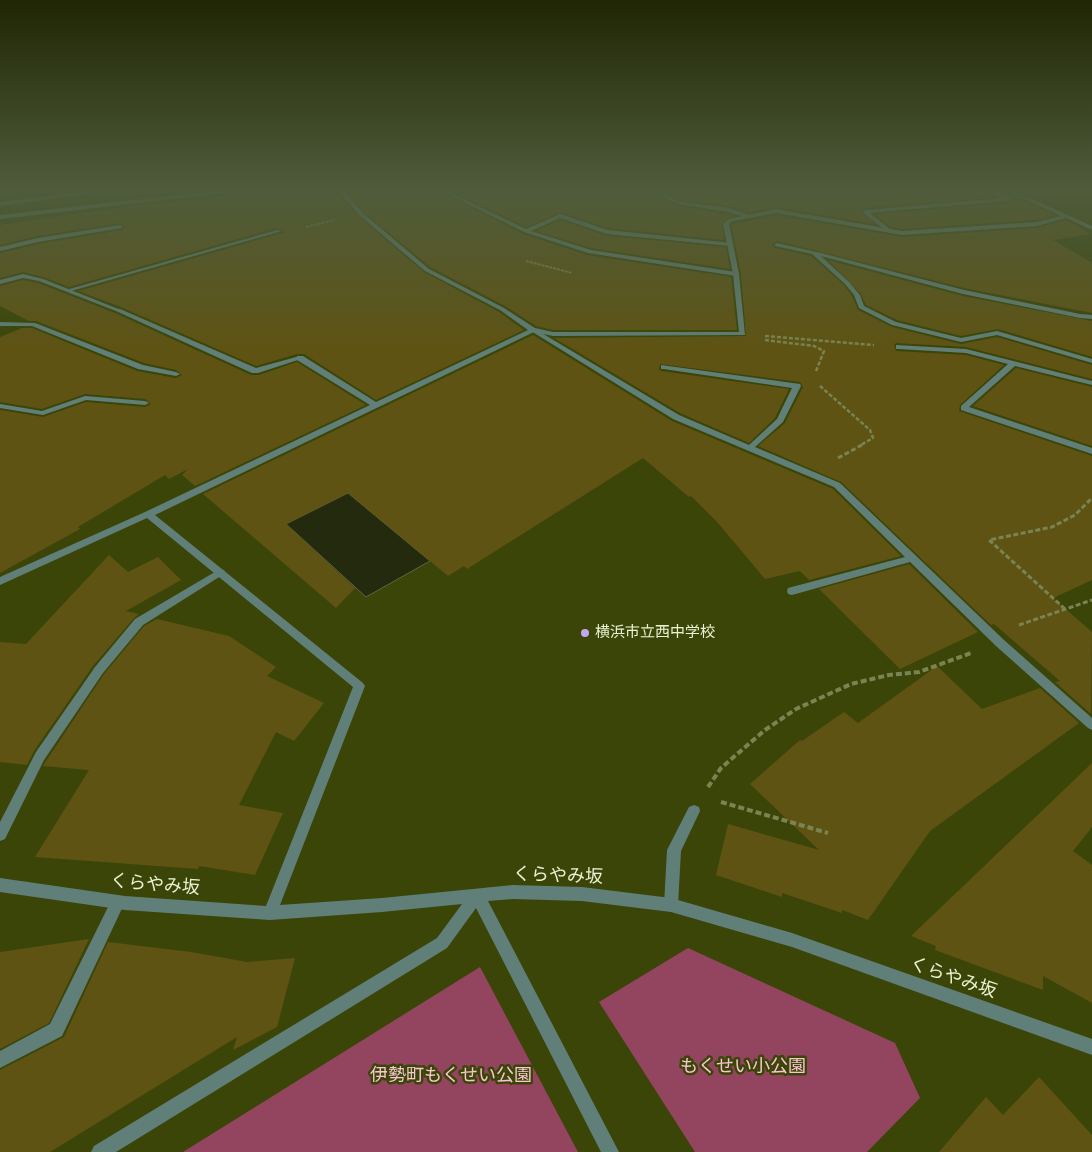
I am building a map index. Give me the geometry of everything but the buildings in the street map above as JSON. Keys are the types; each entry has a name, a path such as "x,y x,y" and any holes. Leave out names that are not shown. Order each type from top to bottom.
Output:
{"street":[{"path":"0,249 26,243"},
{"path":"68,290 237,243"},
{"path":"395,243 440,278 502,309 676,417 837,485 1000,643 1092,725"},
{"path":"562,243 590,252 736,274"},
{"path":"0,581 148,514 533,330 553,334 743,334 736,274 730,244 717,243"},
{"path":"777,245 963,292 1092,317"},
{"path":"814,253 847,283 857,295 861,308 894,324 961,340 998,333 1092,362"},
{"path":"0,282 23,276 41,280 118,310 256,371 300,358 374,406"},
{"path":"0,324 33,324 141,368 176,374"},
{"path":"961,340 966,351"},
{"path":"899,347 966,351 1092,383"},
{"path":"1013,363 964,408 1092,451"},
{"path":"664,367 797,386 780,420 750,448"},
{"path":"0,406 43,413 85,398 145,403"},
{"path":"148,514 359,686 270,913"},
{"path":"792,591 912,558"},
{"path":"0,835 40,756 98,670 139,622 220,572"},
{"path":"671,905 674,850 694,811"},
{"name":"くらやみ坂","path":"0,886 118,902 270,913 382,905 513,892 582,894 671,905 792,940 1092,1047"},
{"path":"100,1152 442,943 477,895 610,1152"},
{"path":"0,1060 56,1030 118,902"}],"path":[{"path":"743,334 899,347"},
{"path":"1065,609 989,540 1052,527 1074,514 1092,498"},
{"path":"992,635 1092,600"},
{"path":"694,811 721,768 765,730 796,709 852,684 889,674 919,672 1000,643"},
{"path":"694,811 722,802 828,833"}],"green space":[{"name":"もくせい小公園","path":"688,948 895,1043 920,1098 867,1152 695,1152 599,1002"},
{"name":"伊勢町もくせい公園","path":"480,967 578,1152 183,1152"}],"shaded area":[{"path":"348,493 430,561 366,597 286,524"}],"place":[{"name":"横浜市立西中学校","path":"585,633"}]}
